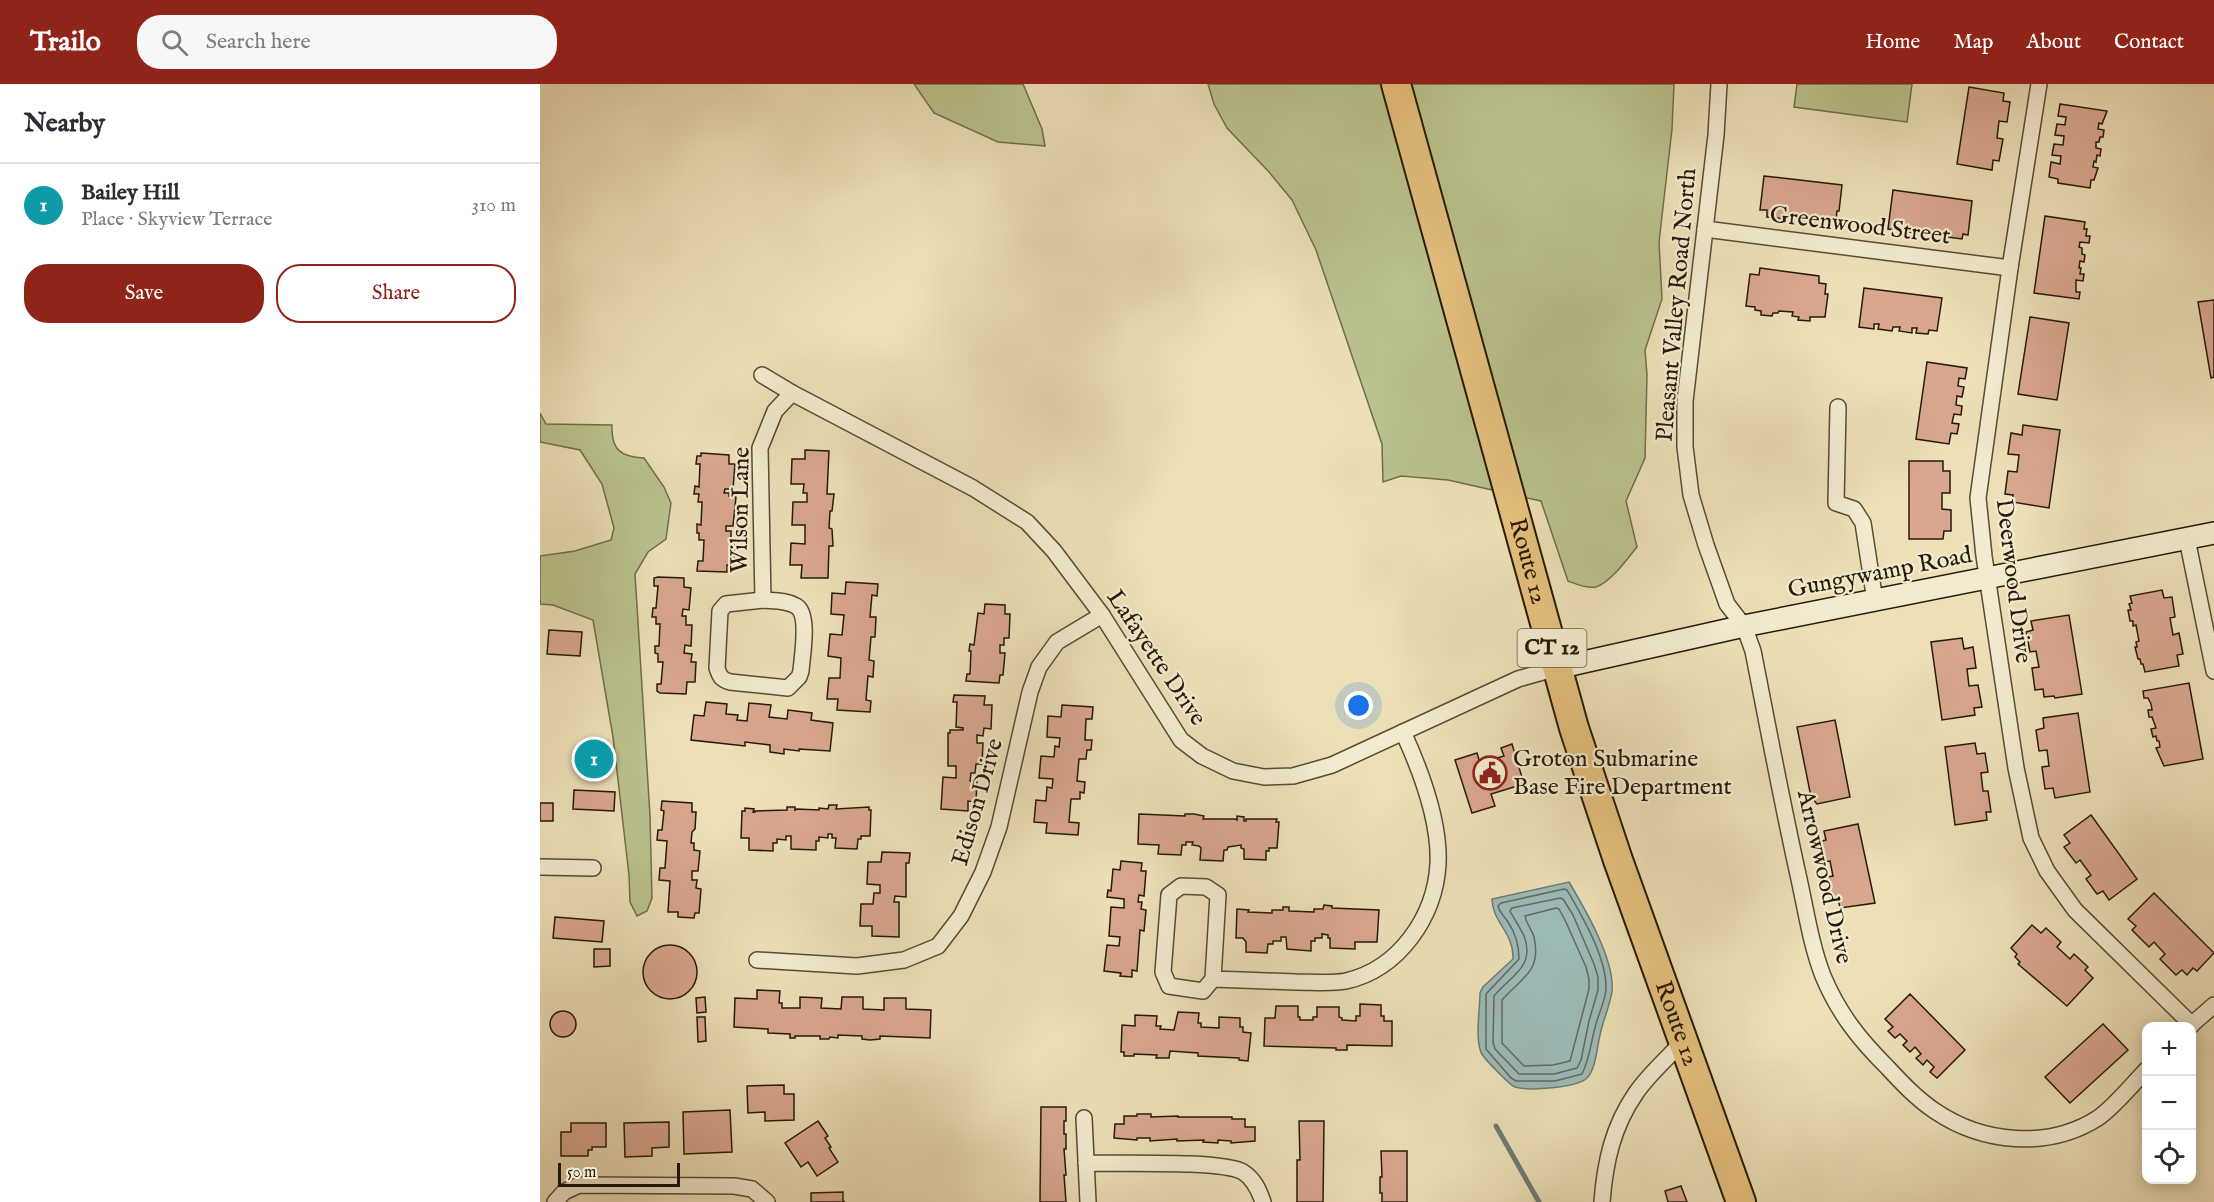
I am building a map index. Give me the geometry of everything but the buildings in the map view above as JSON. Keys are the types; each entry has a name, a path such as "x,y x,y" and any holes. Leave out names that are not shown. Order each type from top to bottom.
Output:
{"highway":[{"name":"Route 12","path":"1396,84 1557,668 1595,795 1741,1202"}],"street":[{"name":"Pleasant Valley Road North","path":"1719,84 1706,229 1685,401 1685,447 1691,495 1706,545 1727,604 1744,626"},
{"name":"Deerwood Drive","path":"2039,84 2010,268 1978,498 1980,526 2022,802 2031,838 2047,871 2075,910 2187,1022"},
{"name":"Greenwood Street","path":"1706,229 2010,268"},
{"name":"Lafayette Drive","path":"762,375 973,488 1027,522 1054,551 1102,615 1181,740 1202,756 1233,771 1264,777 1293,776 1332,765 1518,679 1557,668"},
{"name":"Wilson Lane","path":"762,600 760,448 775,411 792,393"},
{"path":"1838,407 1836,503 1854,509 1863,524 1875,601"},
{"name":"Gungywamp Road","path":"1557,668 1744,626 2214,533"},
{"path":"2187,539 2214,671"},
{"name":"Wilson Lane","path":"762,600 795,605 800,609 804,618 800,677 788,688 730,682 722,680 719,675 717,668 720,612 726,604 762,600"},
{"name":"Edison Drive","path":"757,960 857,966 904,960 938,946 961,916 983,872 999,827 1030,692 1039,667 1057,642 1102,615"},
{"name":"Arrowwood Drive","path":"1744,626 1753,651 1814,946 1835,1002 1849,1026 1863,1043 1915,1096 1934,1111 1955,1123 1983,1134 2014,1139 2046,1138 2076,1129 2099,1117 2142,1074"},
{"path":"1214,979 1218,895 1206,887 1181,886 1169,895 1163,972 1169,986 1203,991 1214,979 1345,981 1370,973 1393,959 1412,938 1426,912 1438,863 1434,823 1413,754 1403,732"},
{"path":"540,867 593,868"},
{"path":"2195,1022 2214,1005"},
{"path":"1602,1202 1609,1150 1620,1120 1637,1092 1683,1041"},
{"path":"1084,1118 1088,1202"},
{"path":"1086,1163 1230,1168 1241,1171 1252,1179 1263,1202"},
{"path":"555,1202 564,1192 579,1185 591,1185 734,1186 752,1189 767,1202"}],"green space":[{"path":"914,84 1023,84 1042,129 1045,146 998,142 934,113"},
{"path":"1208,84 1674,84 1672,129 1659,242 1662,299 1645,350 1647,375 1645,458 1626,501 1637,547 1618,570 1602,584 1593,587 1568,581 1541,501 1448,480 1401,476 1383,482 1382,444 1316,250 1292,200 1227,128 1214,104"},
{"path":"1797,84 1912,84 1907,122 1794,107"},
{"path":"540,413 546,424 612,425 615,446 629,456 644,458 664,487 671,503 666,539 648,552 635,574 650,816 652,898 647,911 637,916 630,902 613,737 593,620 553,605 540,604 540,556 575,551 611,540 614,528 602,484 580,450 540,442"}],"water":[{"path":"1569,882 1598,935 1612,979 1611,997 1601,1029 1594,1064 1587,1078 1573,1084 1541,1089 1515,1087 1483,1055 1478,1039 1480,993 1483,987 1513,959 1510,941 1495,914 1492,899"}],"waterway":[{"path":"1496,1126 1539,1202"}],"place":[{"name":"Bailey Hill","path":"594,759"},
{"name":"Groton Submarine Base Fire Department","path":"1490,773"}]}
